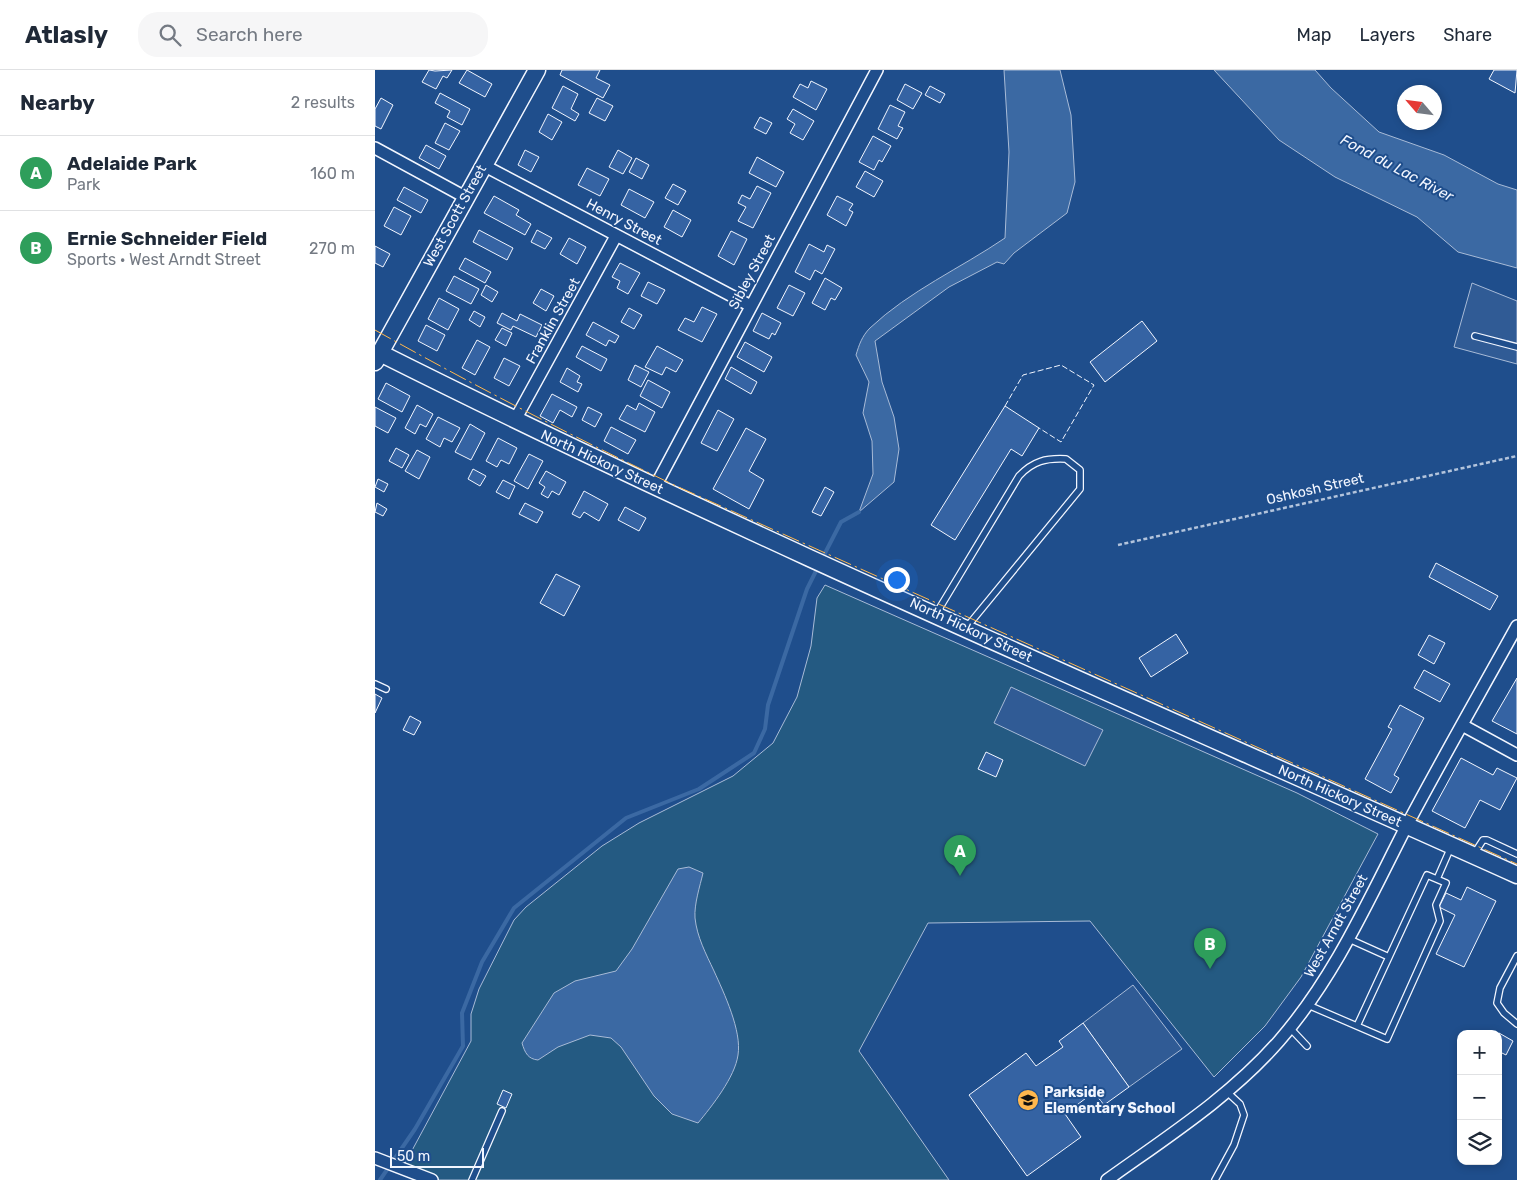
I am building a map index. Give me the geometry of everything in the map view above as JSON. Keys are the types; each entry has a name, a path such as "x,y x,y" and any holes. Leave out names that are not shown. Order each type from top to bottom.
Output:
{"street":[{"name":"West Scott Street","path":"377,355 537,70"},
{"name":"Sibley Street","path":"655,487 877,70"},
{"path":"375,148 465,197"},
{"name":"Henry Street","path":"483,165 751,306"},
{"name":"Franklin Street","path":"515,420 616,236"},
{"name":"North Hickory Street","path":"377,355 655,487 1150,712 1517,875"},
{"name":"West Arndt Street","path":"1107,1180 1227,1092 1267,1054 1308,1005 1349,939 1407,826 1517,626"},
{"path":"1462,725 1517,756"},
{"path":"380,1160 432,1180"}],"lane":[{"path":"1475,336 1517,347"},
{"path":"936,614 1019,476 1030,465 1041,460 1066,459 1080,470 1080,489 965,628"},
{"path":"375,684 386,689"},
{"path":"1473,855 1483,840 1487,840 1517,854"},
{"path":"1437,879 1451,846"},
{"path":"1308,1005 1387,1039 1440,921 1436,905 1446,883 1427,875 1357,1026"},
{"path":"1349,939 1389,957"},
{"path":"1517,956 1500,988 1497,1004 1517,1024"},
{"path":"1290,1028 1307,1046"},
{"path":"1215,1180 1234,1145 1244,1115 1240,1104 1227,1092"},
{"path":"472,1180 502,1111"}],"path":[{"name":"Oshkosh Street","path":"1118,545 1517,456"}],"shaded area":[{"path":"1472,283 1517,301 1517,364 1454,347"},
{"path":"825,585 1297,793 1378,834 1301,977 1265,1026 1214,1077 1090,921 928,923 859,1051 949,1180 432,1180 402,1169 471,1041 471,1014 479,989 514,920 526,907 602,846 639,823 733,776 773,743 797,697 811,646 817,598"},
{"path":"1011,687 1103,730 1085,766 994,723"},
{"path":"1133,985 1182,1049 1129,1087 1083,1023"}],"water":[{"path":"1004,70 1060,70 1071,115 1075,182 1067,213 1014,253 1004,264 997,262 949,287 875,341 882,382 894,417 899,449 894,482 859,512 873,474 872,441 863,413 869,382 856,355 863,337 885,315 918,291 1005,238 1009,152"},
{"name":"Fond du Lac River","path":"1214,70 1315,70 1331,88 1379,132 1444,155 1498,184 1517,190 1517,268 1458,252 1417,217 1335,177 1279,140"},
{"path":"689,867 703,873 695,907 696,925 702,945 731,1012 739,1045 736,1064 728,1082 698,1123 672,1114 654,1096 621,1047 611,1038 590,1035 558,1047 538,1060 527,1055 522,1043 554,993 575,981 616,971 632,949 678,869"}],"building":[{"path":"429,70 452,70 447,78 443,76 436,89 422,82"},
{"path":"467,70 492,84 485,97 459,83"},
{"path":"562,70 600,70 596,78 610,85 603,98 560,75"},
{"path":"1494,70 1517,70 1515,93 1489,79"},
{"path":"811,81 827,89 816,110 793,97 800,84 808,88"},
{"path":"905,84 922,93 913,109 897,100"},
{"path":"563,86 578,94 571,109 579,114 575,121 552,108"},
{"path":"930,86 945,94 940,103 925,95"},
{"path":"440,93 470,109 462,125 447,117 450,111 435,103"},
{"path":"381,98 393,105 381,129 375,126 375,109"},
{"path":"597,98 613,106 605,121 589,113"},
{"path":"890,105 905,112 898,126 903,128 897,139 878,129"},
{"path":"793,109 814,121 803,140 790,133 795,124 787,119"},
{"path":"548,114 562,122 552,140 539,132"},
{"path":"760,117 772,123 766,134 754,128"},
{"path":"445,123 460,131 449,150 435,143"},
{"path":"873,136 891,146 882,162 879,160 874,170 859,162"},
{"path":"426,145 446,156 439,169 419,158"},
{"path":"525,150 539,157 531,172 518,165"},
{"path":"618,150 632,158 623,174 609,167"},
{"path":"757,157 784,172 776,187 749,173"},
{"path":"636,158 649,165 642,179 629,172"},
{"path":"587,168 609,179 600,196 578,185"},
{"path":"865,171 883,181 874,197 856,187"},
{"path":"673,184 686,191 678,205 665,198"},
{"path":"757,186 771,193 753,228 738,221 746,207 738,203 742,195 750,199"},
{"path":"404,187 428,200 421,213 397,200"},
{"path":"629,189 654,202 645,218 621,205"},
{"path":"494,196 519,210 516,215 531,224 525,235 484,213"},
{"path":"837,196 853,204 849,210 853,212 846,226 827,215"},
{"path":"394,207 411,216 401,235 384,226"},
{"path":"673,210 691,220 682,237 664,227"},
{"path":"479,230 513,248 507,260 473,242"},
{"path":"537,230 552,238 545,249 531,242"},
{"path":"731,231 747,239 734,265 718,256"},
{"path":"569,238 586,247 577,264 560,254"},
{"path":"809,244 824,252 827,245 835,249 822,274 815,270 810,280 795,272"},
{"path":"375,246 390,254 383,267 375,263"},
{"path":"465,258 491,272 485,283 459,269"},
{"path":"620,263 640,273 628,294 617,288 620,281 612,277"},
{"path":"454,276 479,289 471,304 446,291"},
{"path":"825,278 842,288 835,300 831,298 825,310 812,303"},
{"path":"648,282 665,290 657,304 641,296"},
{"path":"486,285 498,292 492,302 481,295"},
{"path":"789,285 805,293 793,316 777,308"},
{"path":"541,289 554,296 546,311 533,303"},
{"path":"439,298 459,309 448,330 428,319"},
{"path":"702,307 717,314 702,342 678,330 685,318 694,322"},
{"path":"629,308 642,315 634,329 621,322"},
{"path":"474,311 485,317 480,327 469,320"},
{"path":"502,313 517,321 520,314 542,325 536,337 513,326 511,330 497,323"},
{"path":"762,313 781,323 775,335 772,333 769,339 753,331"},
{"path":"1142,321 1157,341 1105,382 1090,362"},
{"path":"593,322 619,336 615,343 609,340 606,346 586,335"},
{"path":"426,325 445,335 437,351 418,341"},
{"path":"502,328 512,333 506,346 495,340"},
{"path":"477,340 490,347 475,375 462,368"},
{"path":"745,342 772,357 764,372 737,357"},
{"path":"582,346 607,359 601,371 576,357"},
{"path":"657,346 683,360 676,372 666,367 662,375 645,367"},
{"path":"504,358 520,366 509,386 494,378"},
{"path":"635,365 649,372 641,387 628,380"},
{"path":"731,367 757,382 751,394 725,379"},
{"path":"567,368 580,376 577,382 582,384 578,392 560,382"},
{"path":"648,380 670,392 662,408 640,396"},
{"path":"386,383 410,396 402,412 378,399"},
{"path":"552,394 577,407 572,417 560,410 553,423 540,416"},
{"path":"639,403 655,412 645,432 619,419 627,405 636,410"},
{"path":"417,405 433,414 426,427 420,424 415,434 405,428"},
{"path":"1005,406 1039,428 1022,456 1011,449 955,540 931,525"},
{"path":"375,407 396,418 388,433 375,426"},
{"path":"588,407 602,414 595,427 582,420"},
{"path":"718,410 734,419 717,451 701,443"},
{"path":"438,417 460,428 452,442 444,438 440,447 426,439"},
{"path":"470,424 485,433 471,460 455,452"},
{"path":"611,427 636,440 628,454 604,441"},
{"path":"746,428 766,439 749,471 764,480 749,509 713,489"},
{"path":"498,438 517,448 509,464 501,460 497,467 486,461"},
{"path":"396,448 409,455 402,468 389,461"},
{"path":"417,450 430,457 419,479 405,471"},
{"path":"529,454 543,461 528,489 514,481"},
{"path":"473,469 486,476 480,486 468,479"},
{"path":"546,471 566,482 559,495 552,491 548,498 541,494 545,487 539,483"},
{"path":"378,479 388,484 384,492 375,487"},
{"path":"503,480 515,486 509,499 496,492"},
{"path":"825,487 834,492 821,516 812,512"},
{"path":"584,491 608,504 599,521 584,512 580,518 572,514"},
{"path":"377,503 387,509 383,516 375,512"},
{"path":"525,503 543,512 537,523 519,514"},
{"path":"625,507 646,518 639,531 618,520"},
{"path":"1436,563 1498,596 1490,610 1429,577"},
{"path":"556,574 580,586 564,616 540,603"},
{"path":"1176,634 1188,653 1151,677 1139,658"},
{"path":"1429,635 1445,643 1434,664 1418,655"},
{"path":"1424,670 1450,684 1440,702 1414,688"},
{"path":"1517,678 1517,734 1492,721"},
{"path":"375,694 382,698 375,713"},
{"path":"1400,705 1424,718 1394,775 1399,778 1391,793 1365,779 1392,729 1388,727"},
{"path":"410,716 421,722 414,735 403,730"},
{"path":"986,752 1003,760 996,777 978,769"},
{"path":"1461,758 1493,775 1497,768 1517,778 1500,810 1480,800 1465,828 1432,811"},
{"path":"1467,887 1496,901 1464,967 1436,954 1455,915 1439,907 1446,893 1461,900"},
{"name":"Parkside Elementary School","path":"1083,1023 1129,1087 1104,1105 1094,1092 1065,1114 1081,1137 1027,1176 969,1095 1026,1053 1036,1066 1063,1047 1059,1041"},
{"path":"1502,1035 1513,1041 1506,1055 1502,1053"},
{"path":"503,1090 512,1094 506,1108 497,1104"}],"waterway":[{"path":"822,559 841,522 859,512"},
{"path":"380,1180 415,1129 463,1046 462,1013 482,962 514,908 626,818 699,789 754,753 765,729 768,705 807,589 819,565"}],"fence":[{"path":"1005,406 1023,375 1061,365 1094,385 1061,442 1039,428"}],"power":[{"path":"375,330 523,410 674,485 1517,864"}],"place":[{"name":"Adelaide Park","path":"960,876"},
{"name":"Ernie Schneider Field","path":"1210,969"},
{"name":"Parkside Elementary School","path":"1028,1100"}]}
